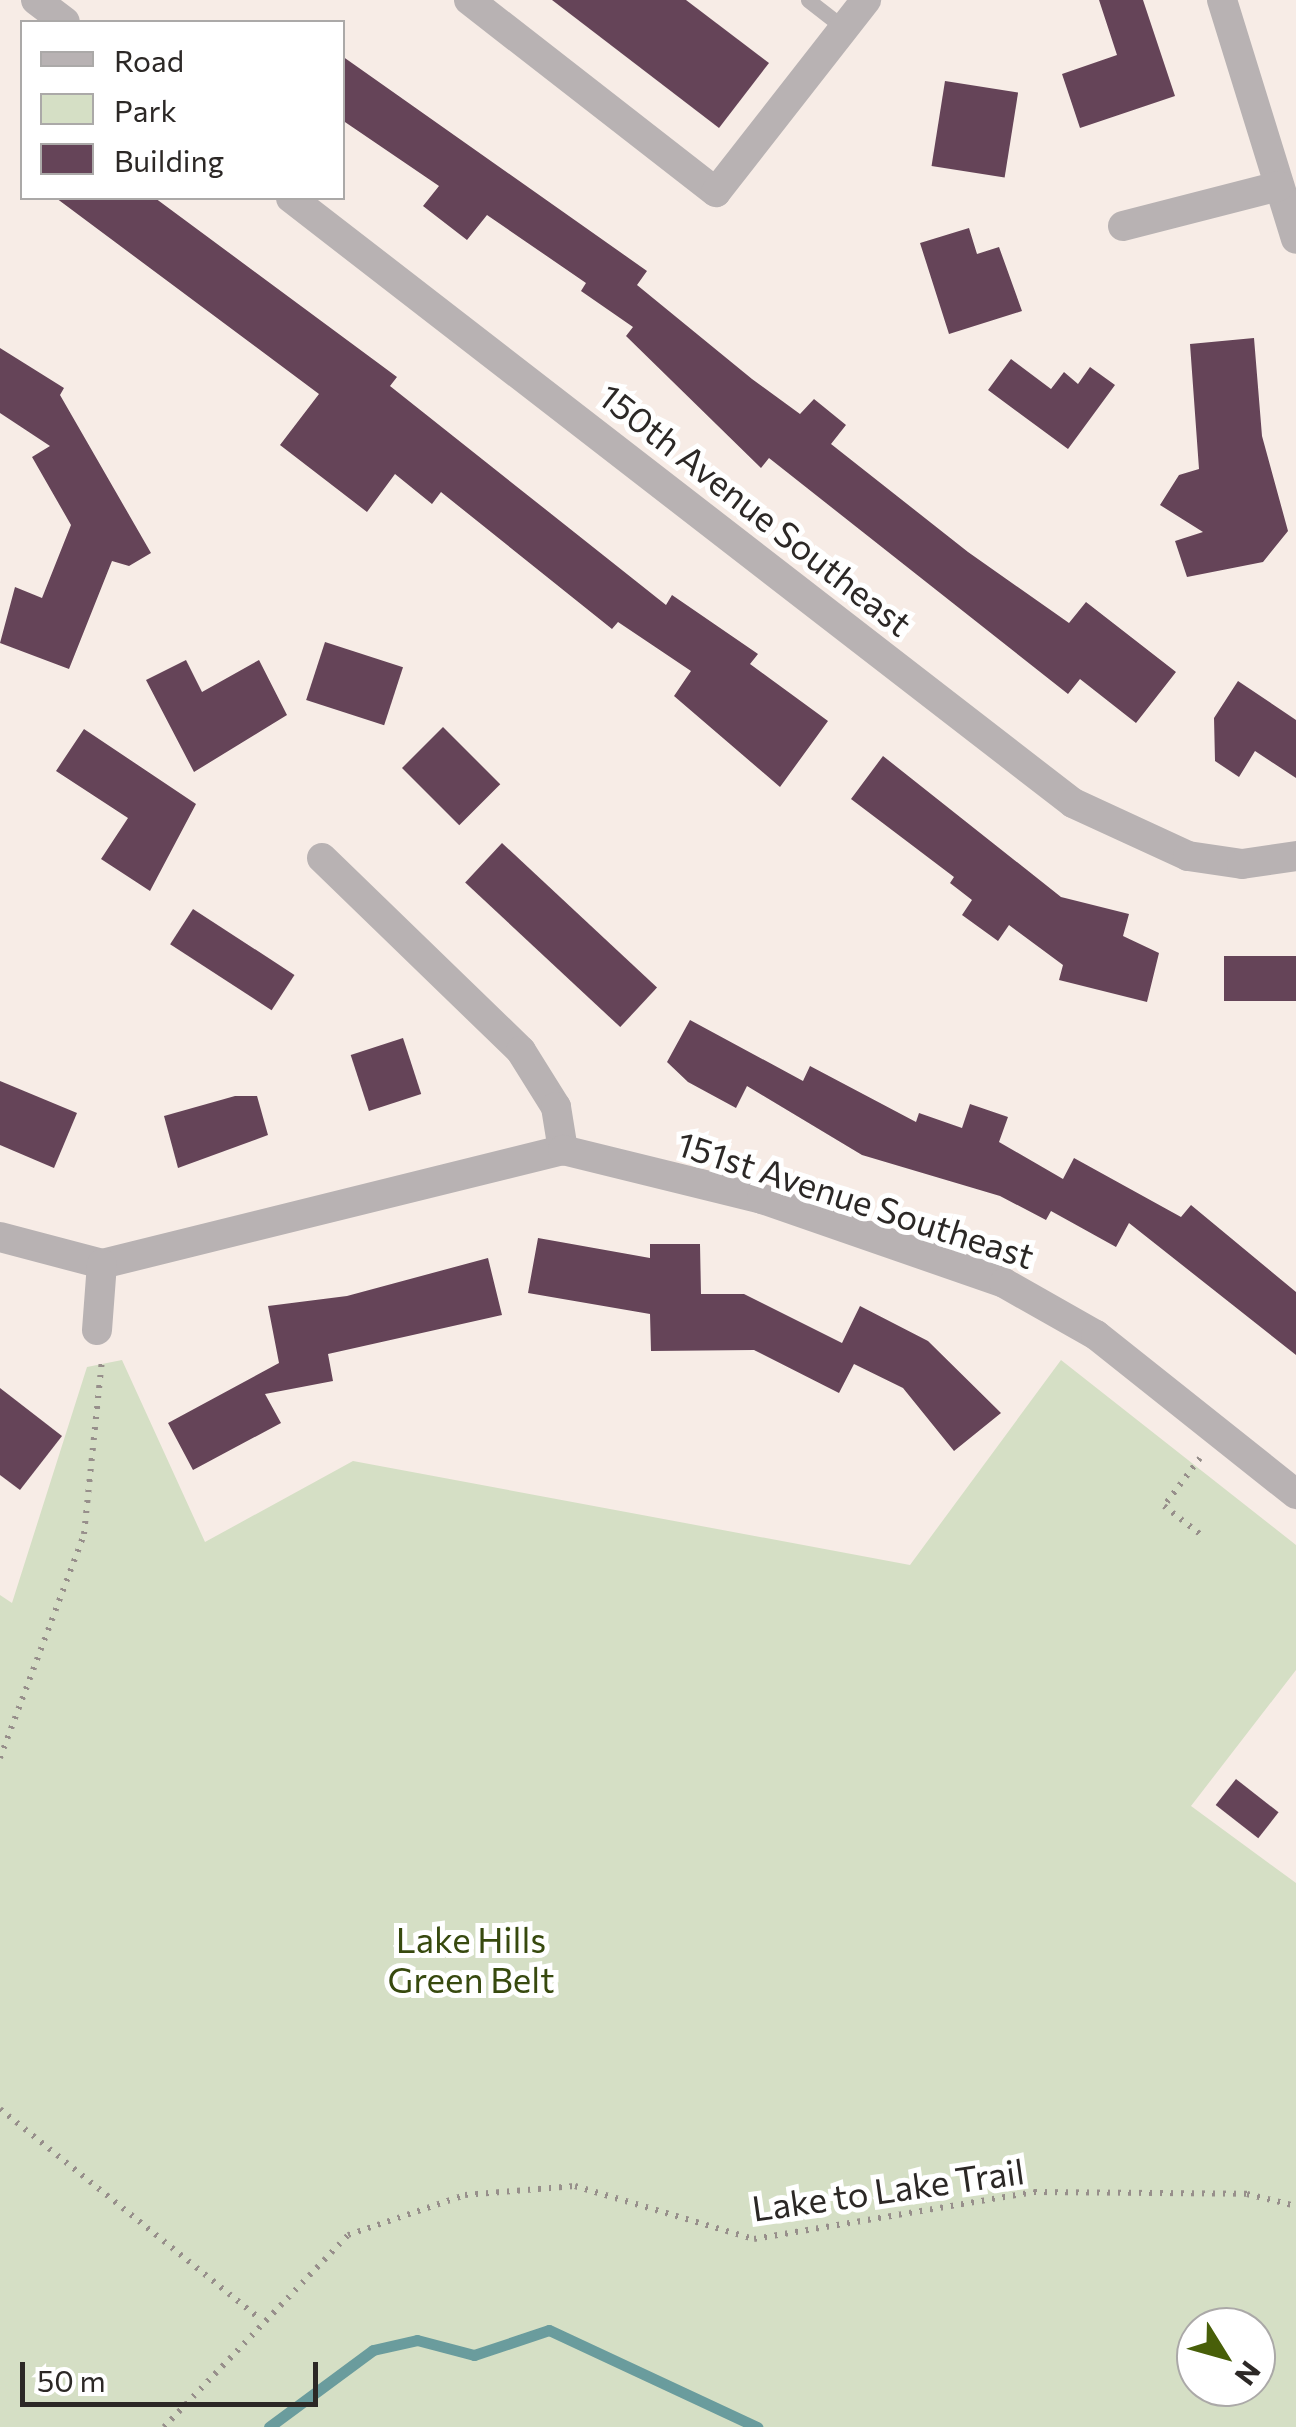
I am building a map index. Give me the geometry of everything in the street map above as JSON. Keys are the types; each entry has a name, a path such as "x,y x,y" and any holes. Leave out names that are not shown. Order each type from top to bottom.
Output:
{"street":[{"path":"36,0 62,20"},
{"path":"469,0 716,192 866,0"},
{"path":"1222,0 1296,238"},
{"path":"1123,226 1279,186"},
{"name":"150th Avenue Southeast","path":"294,200 1073,802 1188,856 1242,864 1296,856"},
{"path":"322,858 520,1051 556,1107 563,1150"},
{"name":"151st Avenue Southeast","path":"0,1237 102,1264 563,1150 762,1200 1004,1283 1096,1335 1296,1494"},
{"path":"97,1330 102,1264"}],"lane":[{"path":"808,0 844,28"}],"path":[{"path":"0,1758 84,1534 104,1378 97,1330"},
{"path":"1200,1534 1164,1506 1218,1432"},
{"path":"0,2109 260,2319"},
{"name":"Lake to Lake Trail","path":"164,2427 260,2319 348,2234 393,2213 509,2190 575,2186 634,2196 700,2228 754,2239 1034,2192 1230,2193 1296,2206"}],"green space":[{"name":"Lake Hills Green Belt","path":"122,1360 205,1542 353,1461 910,1565 1061,1360 1296,1545 1296,1670 1191,1806 1296,1883 1296,2427 0,2427 0,1595 12,1603 87,1367"}],"building":[{"path":"552,0 686,0 769,63 719,128"},
{"path":"1099,0 1143,0 1175,96 1080,128 1062,74 1117,55"},
{"path":"345,58 647,271 637,285 800,414 814,399 846,425 831,444 968,552 1069,623 1086,602 1176,672 1136,723 1080,679 1068,694 769,458 761,468 626,336 633,327 581,291 586,283 487,215 467,240 423,206 439,186 345,122"},
{"path":"945,81 1018,93 1005,178 932,166"},
{"path":"59,200 158,200 397,377 390,386 666,605 672,595 758,654 750,664 828,721 780,787 674,696 691,671 618,622 612,629 441,492 432,504 395,474 367,512 280,445 319,394"},
{"path":"969,228 977,254 999,247 1022,311 949,334 920,243"},
{"path":"1254,338 1262,436 1288,531 1263,562 1187,577 1175,541 1203,532 1160,505 1179,475 1199,469 1190,344"},
{"path":"0,348 64,388 60,395 151,553 129,566 112,561 69,669 0,643 15,587 42,598 71,525 32,457 50,446 0,413"},
{"path":"1011,359 1051,389 1064,372 1078,384 1090,367 1115,385 1068,449 988,390"},
{"path":"325,642 403,667 384,725 306,700"},
{"path":"186,660 202,692 259,660 287,715 194,772 146,680"},
{"path":"1238,681 1296,720 1296,778 1255,751 1239,777 1215,761 1214,718"},
{"path":"443,727 500,784 459,825 402,768"},
{"path":"84,729 196,804 150,891 101,859 128,818 56,771"},
{"path":"883,756 1061,897 1129,914 1123,936 1159,953 1147,1002 1059,980 1063,965 1009,925 998,941 962,915 972,900 950,883 954,877 851,799"},
{"path":"502,843 657,988 620,1027 465,882"},
{"path":"193,909 294,975 272,1010 170,944"},
{"path":"1224,956 1296,956 1296,1001 1224,1001"},
{"path":"690,1020 803,1081 810,1066 916,1122 919,1113 962,1128 970,1104 1008,1117 999,1142 1063,1179 1074,1158 1181,1217 1191,1205 1296,1292 1296,1355 1129,1223 1116,1247 1051,1211 1046,1220 1000,1196 862,1155 747,1086 736,1108 688,1082 667,1062"},
{"path":"403,1038 421,1094 369,1111 351,1055"},
{"path":"0,1081 77,1113 54,1168 0,1145"},
{"path":"235,1096 257,1096 268,1135 178,1168 164,1116"},
{"path":"538,1238 650,1258 650,1244 700,1244 701,1294 744,1294 842,1343 860,1306 928,1341 1001,1413 954,1451 903,1388 854,1364 839,1393 754,1350 651,1351 650,1314 528,1293"},
{"path":"488,1258 502,1315 328,1354 333,1381 265,1394 281,1423 193,1470 168,1423 279,1363 268,1306 347,1296"},
{"path":"0,1388 62,1436 20,1490 0,1475"},
{"path":"1236,1779 1279,1812 1258,1838 1216,1805"}],"waterway":[{"path":"269,2427 373,2350 417,2340 474,2355 549,2330 757,2427"}]}
